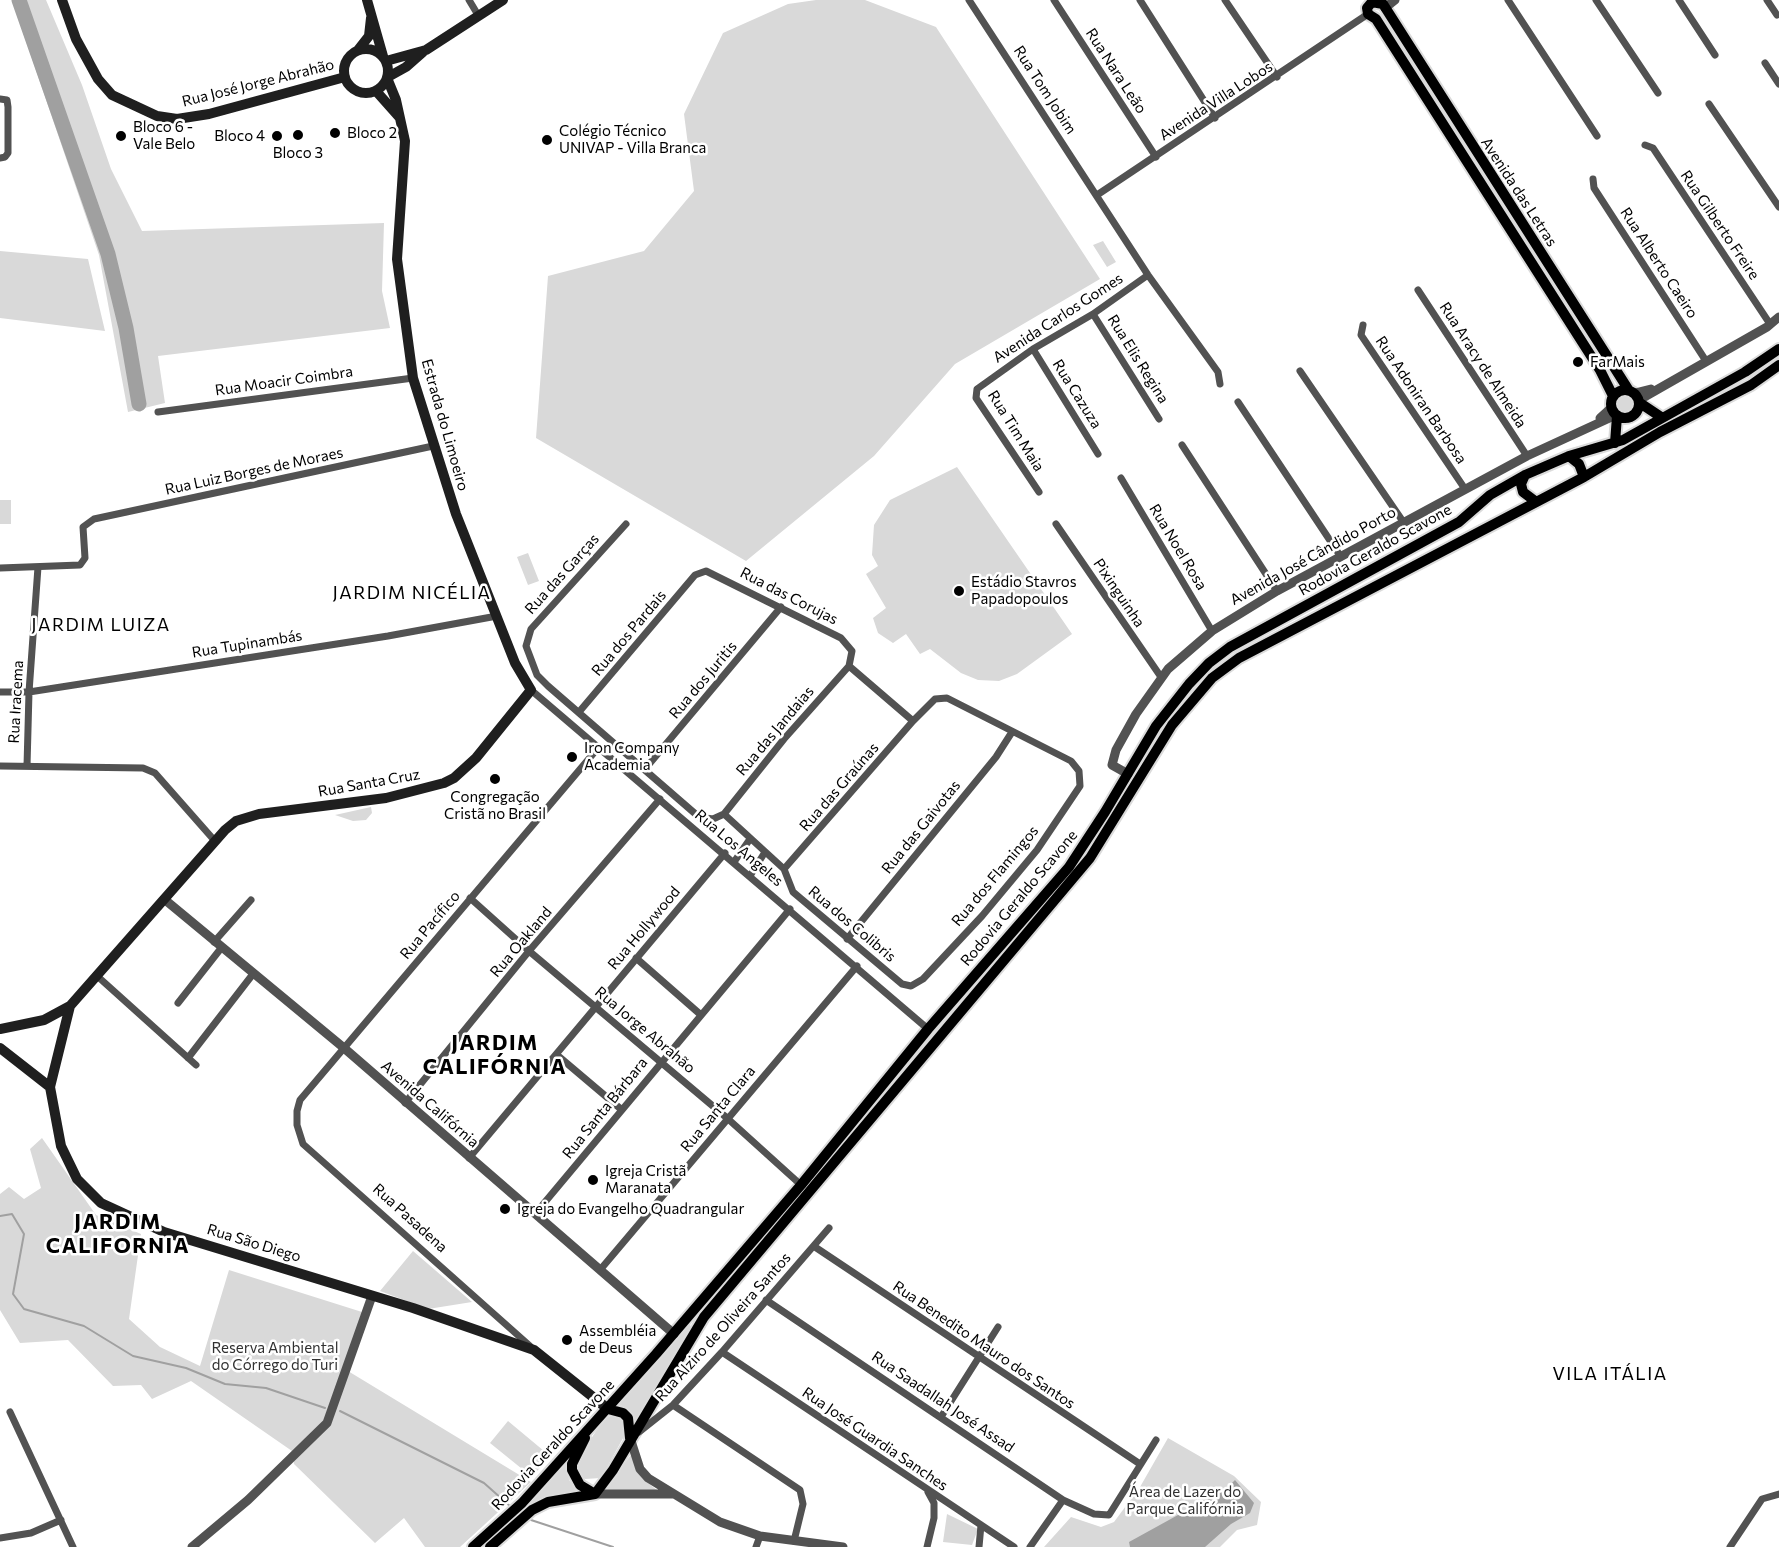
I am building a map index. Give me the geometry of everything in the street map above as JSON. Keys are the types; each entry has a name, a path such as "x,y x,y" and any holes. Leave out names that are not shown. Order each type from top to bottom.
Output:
{"main road":[{"name":"Rua José Jorge Abrahão","path":"62,0 76,39 98,79 112,95 157,116 177,119 209,114 345,77"},
{"path":"368,0 388,77"},
{"path":"376,91 388,77 503,0"},
{"name":"Avenida das Letras","path":"1376,7 1600,370 1613,396"},
{"name":"Avenida das Letras","path":"1376,7 1635,396"},
{"path":"371,15 370,31 358,50 347,61 345,77 358,91 376,91 400,118"},
{"path":"358,50 371,50 385,59 426,50"},
{"name":"Estrada do Limoeiro","path":"388,77 404,131 405,160 397,259 413,378 456,514 515,663 531,690"},
{"name":"Rodovia Geraldo Scavone","path":"473,1547 522,1503 674,1334 801,1185 928,1029 1069,867 1162,718 1209,663 1230,647 1459,522 1490,495 1525,475 1569,456 1615,443 1745,372 1779,349"},
{"name":"Rodovia Geraldo Scavone","path":"490,1547 532,1510 548,1502 595,1494 704,1317 1090,858 1172,725 1203,687 1239,658 1584,477 1660,432 1751,385 1779,365"},
{"path":"1615,443 1613,396 1619,390 1635,396 1661,417 1660,432"},
{"path":"1615,413 1626,418 1634,415 1635,396"},
{"path":"1569,456 1579,464 1584,477"},
{"path":"1525,475 1521,484 1523,492 1535,501"},
{"name":"Rua Santa Cruz","path":"214,840 236,821 246,816 386,798 426,789 454,778 492,740 531,690"},
{"path":"164,899 185,878 214,840"},
{"name":"Rua São Diego","path":"164,899 70,1006 60,1038 50,1087 61,1146 77,1179 101,1203 164,1232 372,1296 534,1350"},
{"path":"50,1087 0,1048 1,1036 3,1029 44,1020 70,1006"},
{"path":"44,1020 55,1028 60,1038"},
{"name":"Rua Pasadena","path":"534,1350 608,1409"},
{"path":"608,1409 623,1413 628,1418 630,1438"},
{"path":"595,1494 580,1485 574,1477 572,1464 596,1420"}],"street":[{"path":"469,0 478,15"},
{"name":"Rua Tom Jobim","path":"969,0 1149,275 1218,372 1220,384"},
{"name":"Rua Nara Leão","path":"1054,0 1156,157"},
{"path":"1140,0 1215,118"},
{"path":"1225,0 1277,77"},
{"path":"1376,7 1395,0"},
{"path":"1508,0 1597,136"},
{"path":"1596,0 1658,93"},
{"path":"1679,0 1715,55"},
{"path":"1767,0 1777,15"},
{"name":"Avenida Villa Lobos","path":"1097,195 1350,29 1376,7"},
{"path":"1765,63 1779,84"},
{"path":"0,99 7,100 8,107 8,153 5,157 0,158"},
{"path":"1709,104 1779,207"},
{"name":"Rua Gilberto Freire","path":"1645,146 1653,148 1770,324"},
{"name":"Rua Alberto Caeiro","path":"1593,179 1594,188 1706,361"},
{"name":"Avenida Carlos Gomes","path":"982,384 1033,349 1093,314 1149,275"},
{"name":"Rua Aracy de Almeida","path":"1418,290 1527,456"},
{"name":"Rua Elis Regina","path":"1093,314 1159,419"},
{"path":"1635,396 1656,388 1706,361 1779,317"},
{"name":"Rua Adoniran Barbosa","path":"1364,325 1361,335 1465,489"},
{"name":"Rua Cazuza","path":"1033,349 1098,454"},
{"path":"1300,371 1404,523"},
{"name":"Rua Moacir Coimbra","path":"158,412 413,378"},
{"name":"Rua Tim Maia","path":"982,384 976,393 976,399 1039,492"},
{"path":"1238,402 1341,557"},
{"name":"Avenida José Cândido Porto","path":"1128,774 1112,765 1136,714 1175,661 1212,631 1277,591 1465,489 1615,413"},
{"path":"1182,445 1277,591"},
{"name":"Rua Luiz Borges de Moraes","path":"38,567 73,566 84,562 83,527 94,519 433,446"},
{"name":"Rua Noel Rosa","path":"1121,478 1212,631"},
{"name":"Rua das Garças","path":"579,712 537,675 526,646 531,629 626,524"},
{"name":"Pixinguinha","path":"1056,524 1161,677"},
{"path":"0,568 38,567"},
{"name":"Rua Iracema","path":"27,766 29,692 38,567"},
{"name":"Rua das Corujas","path":"700,572 711,572 781,607 850,646 852,656 849,666"},
{"name":"Rua dos Pardais","path":"579,712 700,572"},
{"name":"Rua dos Juritis","path":"645,769 781,607"},
{"name":"Rua Tupinambás","path":"0,692 29,692 388,636 497,616"},
{"path":"849,666 913,722 933,700 941,696 1012,732"},
{"name":"Rua das Jandaias","path":"724,814 784,739 849,666"},
{"name":"Rua Los Angeles","path":"531,690 725,853 928,1029"},
{"path":"579,712 699,817 713,819 724,814"},
{"name":"Rua das Graúnas","path":"784,869 913,722"},
{"name":"Rua dos Flamingos","path":"911,986 923,979 982,916 1037,850 1080,786 1078,771 1071,761 1012,732"},
{"name":"Rua das Gaivotas","path":"847,939 996,757 1012,732"},
{"name":"Rua Pacífico","path":"297,1125 300,1100 598,748"},
{"path":"0,766 155,773 214,840"},
{"name":"Rua Oakland","path":"405,1103 530,951 660,799"},
{"name":"Rua dos Colibris","path":"724,814 784,869 793,892 902,984 911,986"},
{"path":"734,862 750,839"},
{"path":"750,876 765,852"},
{"name":"Rua Hollywood","path":"469,1158 725,853"},
{"name":"Rua Jorge Abrahão","path":"470,898 728,1118 801,1185"},
{"name":"Avenida Califórnia","path":"164,899 344,1048 674,1334"},
{"path":"178,1003 251,900"},
{"name":"Rua Santa Bárbara","path":"535,1214 790,909"},
{"path":"636,958 701,1015"},
{"name":"Rua Santa Clara","path":"600,1270 857,966"},
{"path":"188,1058 253,974"},
{"path":"96,975 195,1065"},
{"path":"0,1018 3,1029"},
{"path":"557,1055 622,1110"},
{"name":"Rua Pasadena","path":"297,1125 303,1144 534,1350"},
{"name":"Rua Alziro de Oliveira Santos","path":"630,1438 673,1404 722,1352 829,1228"},
{"name":"Rua Benedito Mauro dos Santos","path":"815,1246 977,1357 1140,1464"},
{"path":"192,1547 248,1500 327,1423 372,1296"},
{"name":"Rua Saadallah José Assad","path":"766,1300 1063,1500 1094,1514 1108,1515 1140,1464"},
{"path":"502,1339 508,1335 510,1328"},
{"path":"941,1417 977,1357 998,1328"},
{"name":"Rua José Guardia Sanches","path":"722,1352 1014,1547"},
{"path":"673,1404 800,1490 803,1504 794,1541"},
{"path":"10,1412 73,1547"},
{"path":"630,1438 640,1469 648,1478 720,1522 760,1536 843,1547"},
{"path":"1140,1464 1156,1440"},
{"path":"927,1490 934,1503 934,1518 927,1547"},
{"path":"595,1494 671,1494"},
{"path":"1730,1547 1762,1499 1779,1494"},
{"path":"1030,1547 1063,1500"},
{"path":"0,1538 31,1533 61,1520"},
{"path":"979,1547 981,1525"},
{"path":"756,1547 760,1536"}],"green space":[{"path":"12,0 46,0 82,85 111,169 142,231 384,223 382,291 390,328 158,356 165,403 128,412 99,255"},
{"path":"816,0 865,0 936,27 1100,279 955,364 874,456 746,561 536,438 548,276 644,251 694,191 684,114 723,33 788,4"},
{"path":"1103,241 1116,262 1107,267 1093,245"},
{"path":"0,251 88,259 105,331 0,318"},
{"path":"1625,392 1632,395 1635,402 1632,409 1625,412 1618,409 1615,402 1618,395"},
{"name":"Estádio Stavros Papadopoulos","path":"957,467 1072,634 1017,674 999,681 978,680 961,673 930,649 920,654 906,634 893,643 878,633 873,618 886,608 866,574 878,566 872,555 874,525 890,500"},
{"path":"0,500 11,500 11,524 0,524"},
{"path":"528,553 539,581 528,585 517,557"},
{"path":"371,807 372,813 366,820 353,821 335,815"},
{"name":"Reserva Ambiental do Córrego do Turi","path":"42,1138 96,1215 141,1234 129,1319 160,1347 200,1366 229,1270 362,1312 343,1368 531,1482 460,1547 425,1547 404,1518 375,1543 294,1464 292,1451 191,1381 152,1399 141,1385 113,1386 68,1340 20,1343 0,1310 0,1194 9,1187 24,1199 41,1188 30,1149"},
{"path":"413,1251 472,1302 428,1309 380,1291"},
{"path":"690,1324 691,1327 637,1425 628,1410 619,1404"},
{"path":"611,1416 622,1419 627,1431 601,1478 585,1479 579,1475 577,1460 604,1419"},
{"path":"508,1421 550,1456 532,1477 490,1443"},
{"name":"Área de Lazer do Parque Califórnia","path":"1168,1438 1234,1476 1261,1502 1257,1525 1237,1530 1220,1547 1044,1547 1071,1517 1101,1527 1114,1522 1140,1487"},
{"path":"631,1455 642,1478 658,1491 603,1490"},
{"path":"567,1461 569,1480 582,1494 526,1508 518,1514"},
{"path":"947,1514 978,1529 972,1545 943,1542"}],"shaded area":[{"path":"1235,1480 1254,1503 1250,1513 1231,1524 1205,1547 1130,1547 1129,1542 1227,1488"}],"waterway":[{"path":"19,0 108,254 126,328 139,404"},
{"path":"0,1216 12,1214 24,1234 13,1294 24,1309 84,1326 133,1356 186,1368 225,1384 266,1388 325,1408"},
{"path":"340,1411 484,1483 511,1507"},
{"path":"528,1519 613,1547"}],"place":[{"name":"Bloco 2","path":"335,133"},
{"name":"Bloco 3","path":"298,135"},
{"name":"Bloco 6 - Vale Belo","path":"121,136"},
{"name":"Bloco 4","path":"277,136"},
{"name":"Colégio Técnico UNIVAP - Villa Branca","path":"547,140"},
{"name":"FarMais","path":"1578,362"},
{"name":"Estádio Stavros Papadopoulos","path":"959,591"},
{"name":"Iron Company Academia","path":"572,757"},
{"name":"Congregação Cristã no Brasil","path":"495,779"},
{"name":"Igreja Cristã Maranata","path":"593,1180"},
{"name":"Igreja do Evangelho Quadrangular","path":"505,1209"},
{"name":"Assembléia de Deus","path":"567,1340"}],"district":[{"name":"JARDIM NICÉLIA","path":"412,593"},
{"name":"JARDIM LUIZA","path":"101,625"},
{"name":"JARDIM CALIFÓRNIA","path":"495,1055"},
{"name":"JARDIM CALIFORNIA","path":"118,1234"},
{"name":"VILA ITÁLIA","path":"1610,1374"}]}
